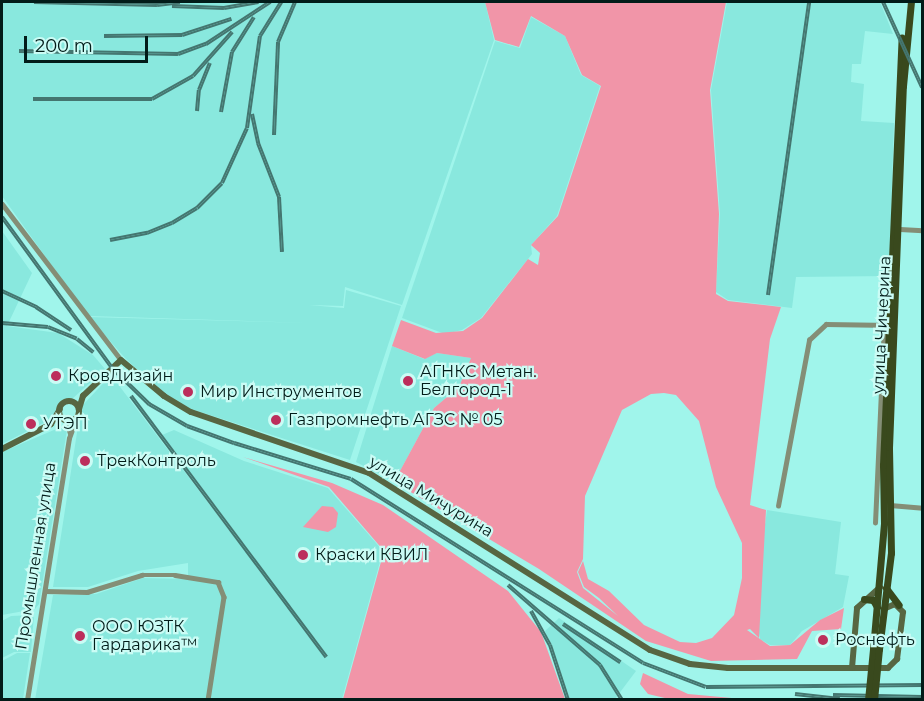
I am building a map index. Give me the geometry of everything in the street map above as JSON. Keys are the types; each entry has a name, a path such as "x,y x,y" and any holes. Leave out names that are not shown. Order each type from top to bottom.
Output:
{"main road":[{"name":"улица Чичерина","path":"897,229 898,87 906,2"},
{"name":"улица Чичерина","path":"884,587 890,325 903,86 911,2"},
{"name":"улица Чичерина","path":"876,649 891,547 890,325"},
{"path":"51,424 64,401 83,396 121,360"},
{"name":"улица Мичурина","path":"121,360 164,396 191,412 352,465 384,481 650,650 704,667 883,669 897,659 903,616 899,605"},
{"path":"2,449 51,424 76,419 83,396"},
{"path":"73,400 78,409"},
{"path":"60,409 65,421"},
{"path":"852,668 855,616 864,599 884,587 899,605"},
{"path":"864,599 873,600 881,609 891,604 899,605"},
{"path":"868,699 876,649"},
{"path":"874,699 876,649"}],"street":[{"name":"улица Мичурина","path":"2,204 121,360"},
{"path":"897,229 922,230"},
{"path":"778,506 809,340 826,324 890,325 875,524"},
{"name":"Промышленная улица","path":"27,699 70,433 76,419"},
{"path":"65,421 70,433"},
{"path":"890,505 922,508"},
{"path":"45,591 87,592 152,574 218,582 224,597 208,699"}],"shaded area":[{"path":"2,2 485,2 494,40 402,305 345,287 343,306 309,305 344,308 346,290 401,306 350,460 185,407 159,390 125,358 89,317 309,323 88,316 2,196"},
{"path":"485,2 726,2 710,90 719,214 716,294 728,301 781,307 770,339 750,505 766,510 759,638 750,629 747,630 770,646 790,645 820,620 844,608 841,629 812,631 797,659 711,661 646,641 539,569 394,482 434,408 459,387 471,358 437,353 425,359 392,346 401,320 436,333 463,331 482,318 528,259 538,265 540,253 531,245 558,216 601,86 582,75 565,36 531,16 519,47 495,40","holes":["651,394 676,395 699,421 716,487 742,543 742,578 734,615 712,638 696,643 680,642 644,625 609,591 588,579 583,561 578,572 584,587 618,616 583,588 577,572 583,559 585,496 622,410"]},
{"path":"727,2 880,2 893,34 865,31 861,64 852,64 851,82 864,84 861,121 894,123 889,276 796,277 792,308 728,300 716,292 720,214 711,90"},
{"path":"531,17 565,36 581,75 600,86 557,216 531,245 532,254 481,318 462,330 445,334 402,318 495,41 520,48"},
{"path":"2,231 32,273 7,326 58,333 93,355 105,369 49,420 2,444"},
{"path":"392,346 424,359 437,353 471,358 459,387 434,408 394,482 356,462"},
{"path":"111,375 238,542 241,540 162,435 174,430 244,461 328,488 383,551 342,699 35,700 53,595 96,594 143,578 188,579 188,563 138,571 88,587 53,587 81,407"},
{"path":"68,424 39,604 35,609 2,615 2,452"},
{"path":"243,457 332,483 383,505 508,591 541,632 565,699 343,699 384,551 329,487"},
{"path":"322,506 333,507 338,513 336,527 328,532 303,527"},
{"path":"767,510 841,522 835,574 849,576 843,607 802,631 790,645 770,645 760,639 754,607"},
{"path":"34,615 31,652 14,652 2,658 2,621 11,616"},
{"path":"559,618 636,671 615,699 569,699 545,631"},
{"path":"17,653 30,653 23,699 2,699 2,661"},
{"path":"643,673 688,694 743,699 669,699 648,694 640,684"}],"railway":[{"path":"34,2 157,5 180,2"},
{"path":"172,6 224,8 258,2"},
{"path":"19,51 178,54 206,44 270,2"},
{"path":"110,240 147,233 172,223 197,208 222,183 247,128 260,36 281,2"},
{"path":"274,135 278,42 295,2"},
{"path":"768,295 809,2"},
{"path":"883,2 922,87"},
{"path":"221,112 232,52 254,17"},
{"path":"104,36 182,35 231,19"},
{"path":"33,99 152,99 193,76 232,32"},
{"path":"197,111 199,90 210,63"},
{"path":"252,114 258,143 279,197 282,252"},
{"path":"2,217 112,368 149,404 187,426 351,479 643,663 706,687 922,685"},
{"path":"2,291 36,307 71,330"},
{"path":"2,323 48,327 77,339 93,352"},
{"path":"131,396 326,657"},
{"path":"508,585 600,665 622,700"},
{"path":"531,611 550,645 568,700"},
{"path":"563,624 620,662"},
{"path":"795,694 840,699"},
{"path":"833,695 922,697"}],"place":[{"name":"КровДизайн","path":"56,376"},
{"name":"АГНКС Метан. Белгород-1","path":"408,381"},
{"name":"Мир Инструментов","path":"188,392"},
{"name":"Газпромнефть АГЗС № 05","path":"276,420"},
{"name":"УТЭП","path":"31,424"},
{"name":"ТрекКонтроль","path":"85,461"},
{"name":"Краски КВИЛ","path":"303,555"},
{"name":"ООО ЮЗТК Гардарика™","path":"80,636"},
{"name":"Роснефть","path":"823,640"}]}
